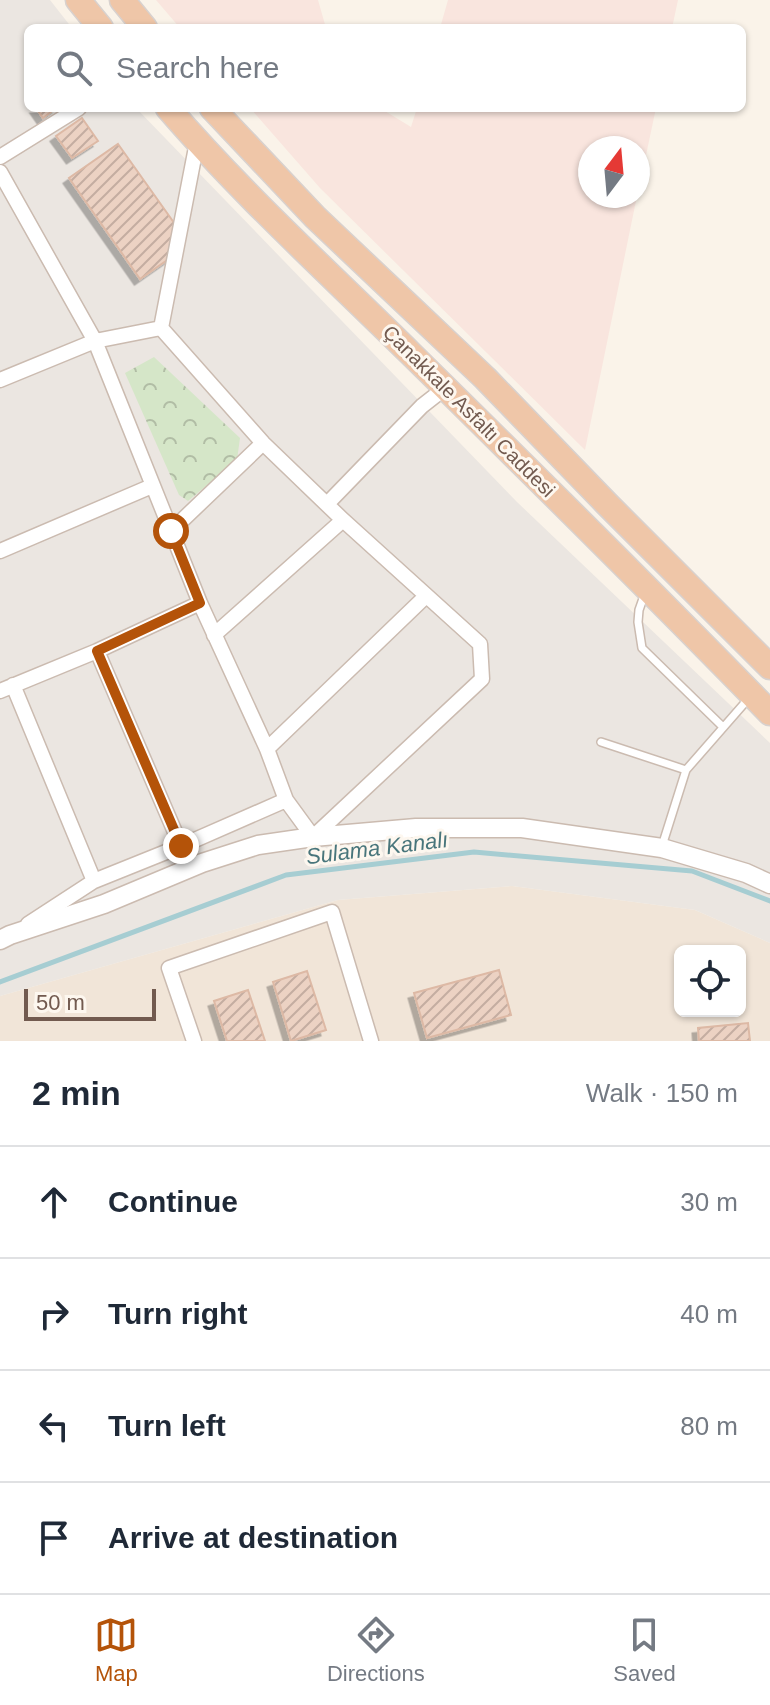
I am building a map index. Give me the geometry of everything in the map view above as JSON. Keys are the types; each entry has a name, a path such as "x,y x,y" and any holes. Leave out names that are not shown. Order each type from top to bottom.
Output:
{"highway":[{"path":"78,0 98,24"},
{"path":"122,0 142,24"},
{"name":"Çanakkale Asfaltı Caddesi","path":"171,112 197,142 770,713"},
{"name":"Çanakkale Asfaltı Caddesi","path":"216,112 315,217 485,378 770,667"}],"street":[{"path":"0,157 73,112"},
{"path":"161,328 197,142"},
{"path":"0,172 95,341 200,603 267,749 286,800 313,837"},
{"path":"0,380 95,341 161,328"},
{"path":"161,328 263,443 480,644 482,679 313,837"},
{"path":"327,504 422,406 445,388"},
{"path":"171,531 263,443"},
{"path":"0,551 152,486"},
{"path":"214,635 343,520"},
{"path":"267,749 426,596"},
{"path":"94,881 6,688 97,651 200,603"},
{"path":"97,651 181,846"},
{"path":"5,938 94,881 286,800"},
{"path":"5,938 104,904 202,863 258,845 416,828 522,828 662,848 746,873 770,884"},
{"path":"194,1041 169,968 332,912 371,1041"}],"lane":[{"path":"647,589 639,610 642,648 723,727"},
{"path":"662,848 686,770 752,695"},
{"path":"601,742 686,770"}],"shaded area":[{"path":"0,0 50,0 69,24 24,24 24,112 140,112 517,502 770,743 770,943 695,910 512,886 338,900 0,996"},
{"path":"156,0 318,0 325,24 177,24"},
{"path":"448,0 678,0 673,24 441,24"},
{"path":"254,112 387,112 411,127 416,112 655,112 650,136 578,136 578,208 635,208 585,450 320,188"},
{"path":"512,886 695,910 770,943 770,1041 0,1041 0,996 338,900"}],"green space":[{"path":"154,357 240,438 237,460 188,501 179,495 125,373"}],"building":[{"path":"82,118 98,141 72,158 56,136"},
{"path":"118,144 177,227 173,256 140,279 69,178"},
{"path":"499,970 511,1015 427,1038 414,993"},
{"path":"307,971 326,1030 291,1041 273,982"},
{"path":"248,990 265,1041 227,1041 214,1001"},
{"path":"748,1023 750,1041 699,1041 698,1028"}],"waterway":[{"name":"Sulama Kanalı","path":"0,982 286,875 474,852 692,871 770,901"}],"route":[{"path":"171,531 200,603 97,651 181,846"}]}
